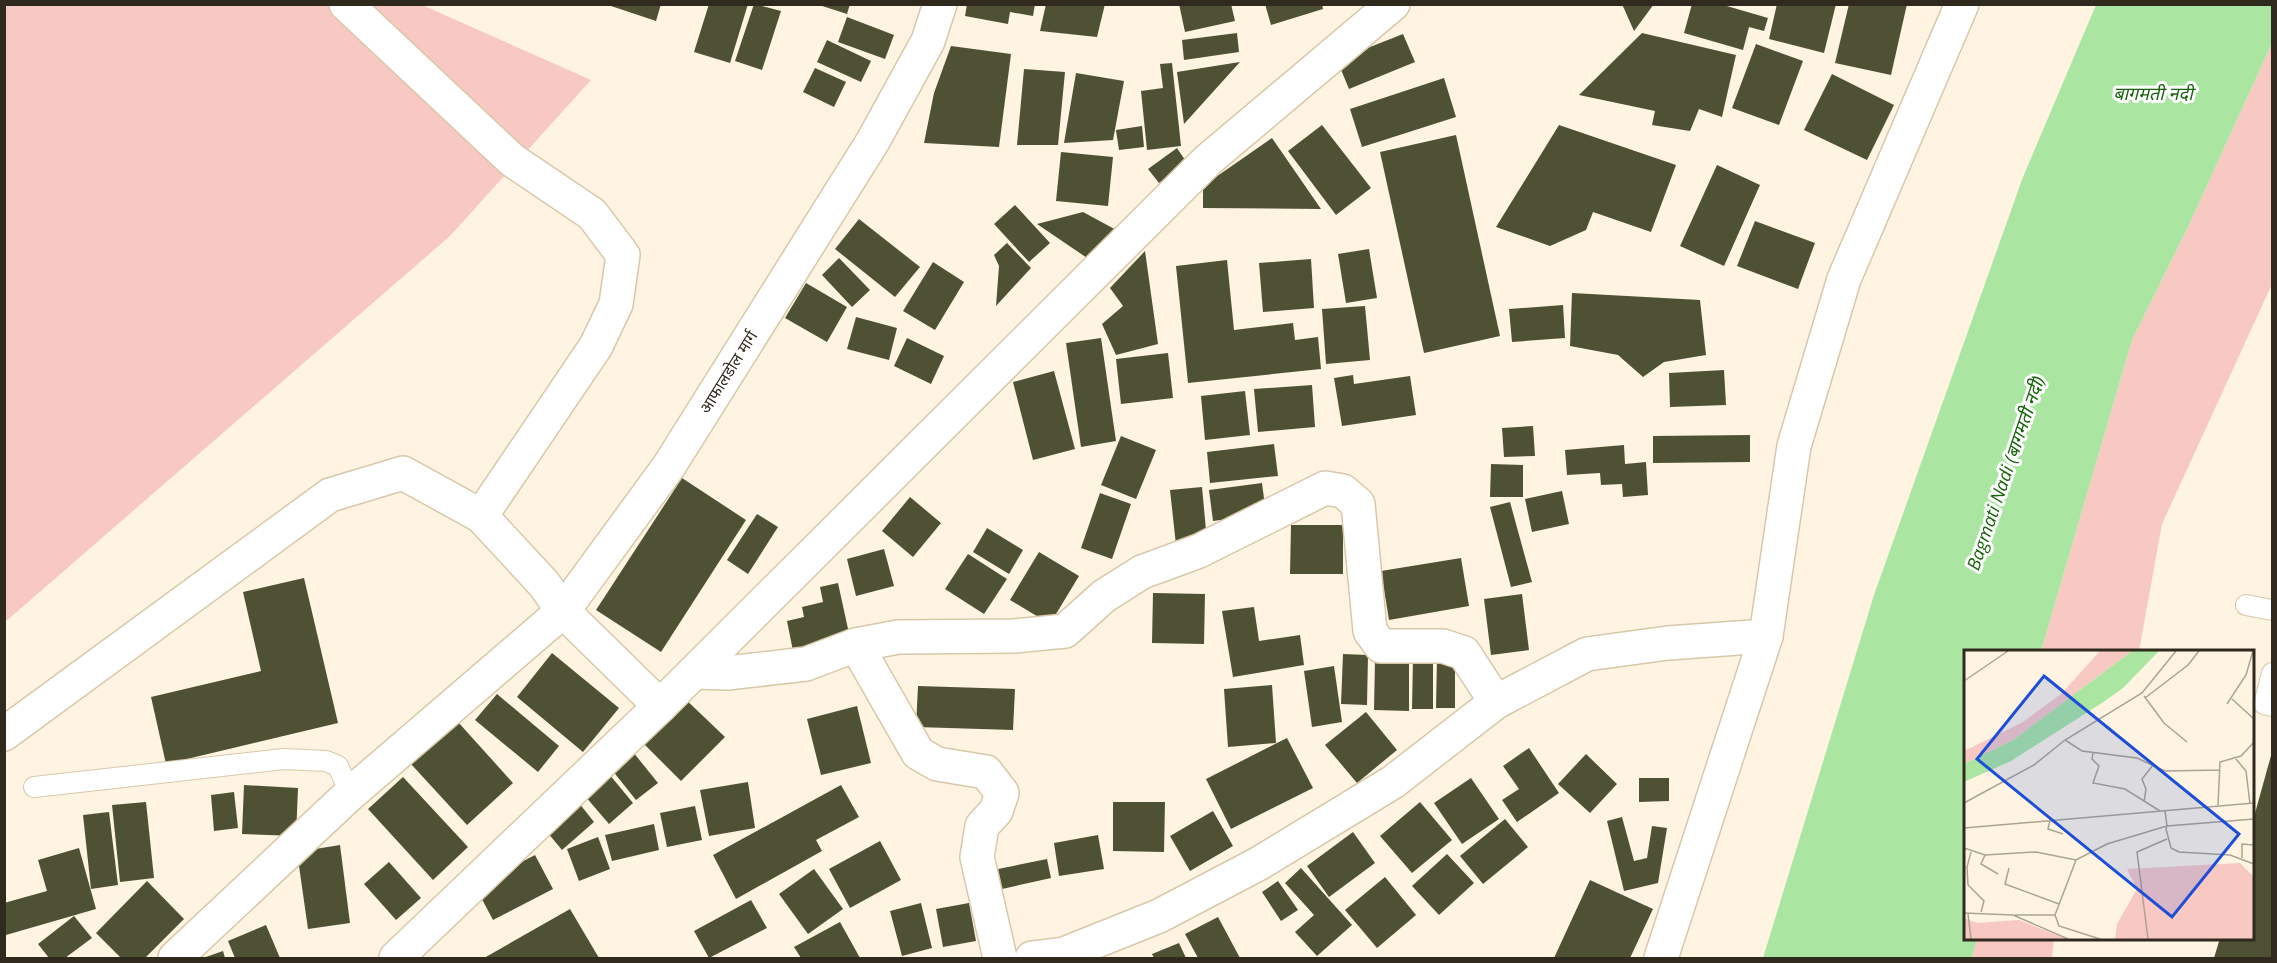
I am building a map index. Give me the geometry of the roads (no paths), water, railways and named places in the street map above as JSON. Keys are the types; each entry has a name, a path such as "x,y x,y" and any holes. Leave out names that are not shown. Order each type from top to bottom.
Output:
{"street":[{"path":"346,4 512,160 592,214 623,255 616,304 596,346 482,516"},
{"name":"आफालडोल मार्ग","path":"175,958 350,794 563,611 669,466 873,141 928,41 940,4"},
{"path":"396,958 694,672 1208,160 1393,4"},
{"path":"1661,958 1766,636 1794,446 1840,290 1962,4"},
{"path":"4,734 330,495 403,473 482,516 544,584 563,611 660,705"},
{"path":"694,672 727,674 806,664 856,645 898,637 1014,636 1065,631 1104,596 1142,572 1199,551 1325,488 1343,492 1358,504 1370,631 1381,646 1443,646 1464,653 1496,702"},
{"path":"1032,958 1064,954 1159,916 1258,864 1393,782 1496,702 1587,654 1668,643 1766,636"},
{"path":"856,645 918,753 937,764 986,772 1002,793 996,811 981,826 976,857 1000,958"}],"lane":[{"path":"2246,605 2272,610"},
{"path":"2272,673 2264,704 2272,706"},
{"path":"34,786 284,759 338,765 350,794"}],"water":[{"name":"बागमती नदी","path":"2096,5 2272,5 2272,43 2188,227 2132,340 2041,650 1964,650 1964,939 1977,939 1972,958 1763,958 1874,595 2023,177"}],"water label":[{"name":"Bagmati Nadi (बागमती नदी)","path":"2005,473"}]}
